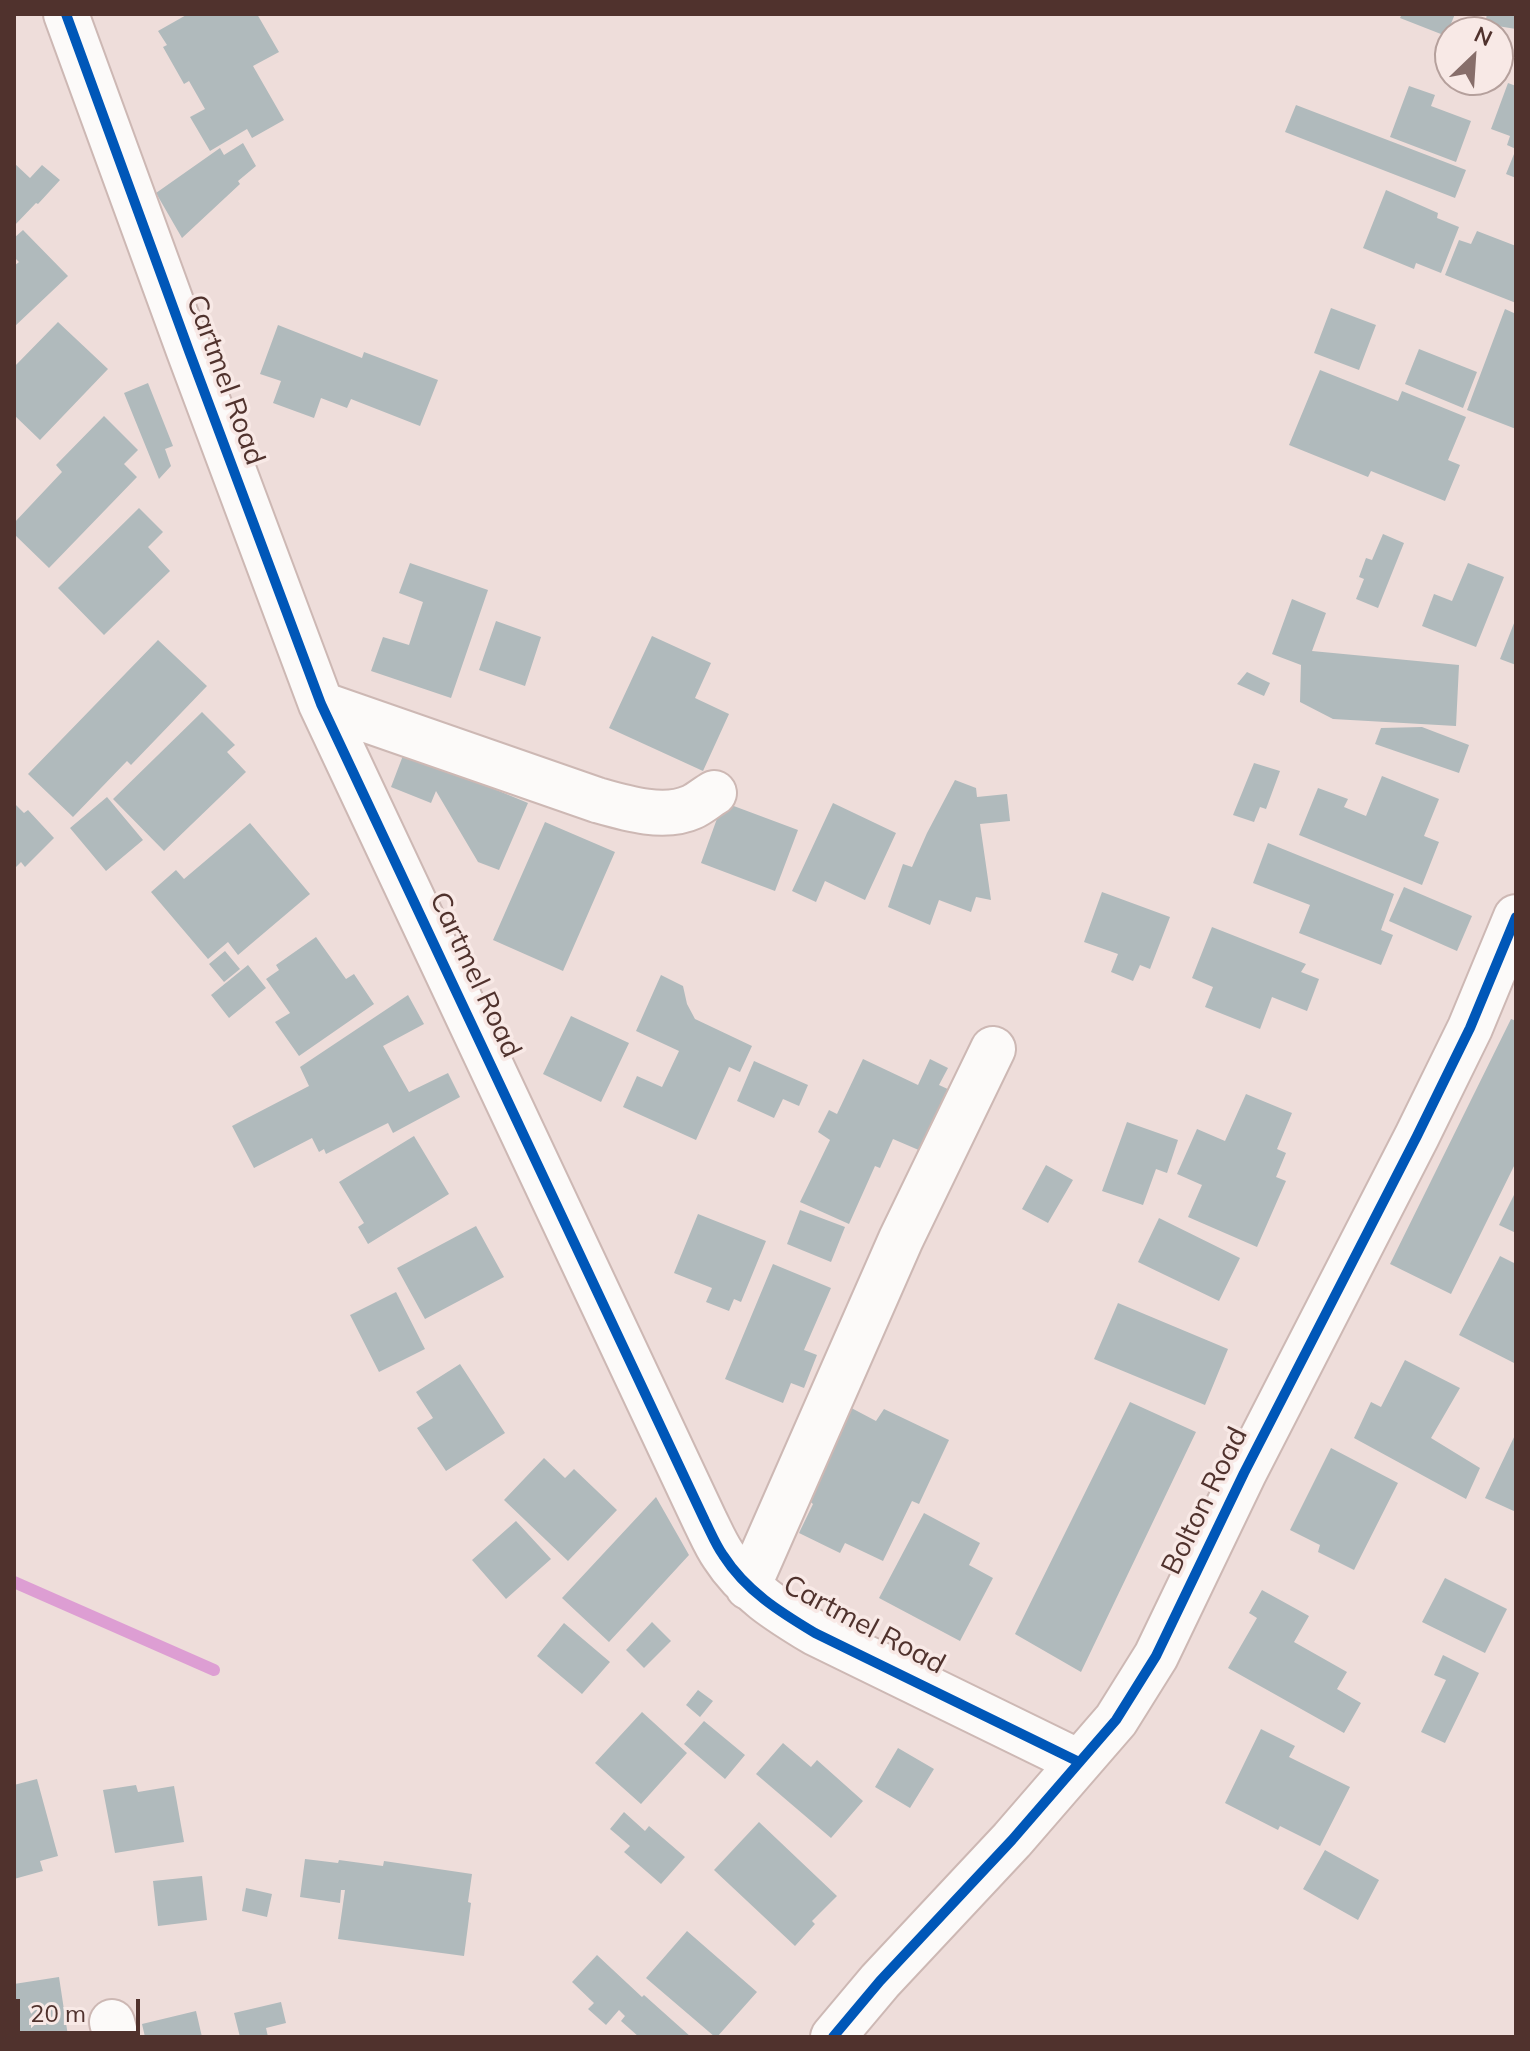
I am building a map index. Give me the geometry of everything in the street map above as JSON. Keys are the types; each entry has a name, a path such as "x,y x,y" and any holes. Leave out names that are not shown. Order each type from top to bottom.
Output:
{"street":[{"name":"Cartmel Road","path":"66,14 321,704 723,1556 748,1587 778,1611 815,1633 1079,1762"},
{"path":"321,704 597,800 637,811 667,812 691,808 714,793"},
{"name":"Bolton Road","path":"833,2037 1116,1720 1156,1656 1244,1473 1470,1028 1516,917"},
{"path":"748,1587 901,1239 993,1049"}],"building":[{"path":"188,14 257,14 279,52 253,66 284,120 252,138 247,129 210,151 190,117 205,109 189,81 184,84 163,47 167,45 158,31"},
{"path":"1402,14 1455,14 1434,16 1434,31 1400,18"},
{"path":"1516,14 1516,29 1514,16 1487,16"},
{"path":"1409,86 1434,95 1431,106 1471,121 1456,162 1390,137"},
{"path":"1516,86 1516,149 1507,145 1510,136 1491,129 1503,96 1514,96"},
{"path":"1296,105 1466,170 1455,198 1285,132"},
{"path":"243,143 256,166 182,238 156,193 220,148 224,155"},
{"path":"1516,149 1516,178 1506,174"},
{"path":"14,163 30,178 42,165 60,180 14,226"},
{"path":"1386,190 1438,213 1437,218 1459,227 1441,273 1416,263 1414,269 1363,248"},
{"path":"23,230 68,276 14,327 14,266 19,262 14,257 14,238"},
{"path":"1477,231 1516,246 1516,303 1445,275 1459,240 1471,244"},
{"path":"1331,308 1376,325 1359,370 1314,353"},
{"path":"1505,309 1516,314 1516,429 1467,410"},
{"path":"58,322 108,369 40,440 14,415 14,367"},
{"path":"278,325 362,358 364,352 438,380 420,426 351,399 347,408 321,398 314,418 273,403 281,381 260,374"},
{"path":"1419,349 1477,372 1463,408 1405,384"},
{"path":"1320,370 1398,401 1402,391 1466,417 1448,460 1460,465 1445,501 1371,471 1368,477 1289,445"},
{"path":"148,383 173,446 165,449 171,466 159,479 124,393"},
{"path":"104,416 138,450 124,464 137,477 49,568 14,534 14,523 62,472 56,465"},
{"path":"139,508 163,532 148,547 170,571 104,635 58,588"},
{"path":"1383,534 1404,543 1378,608 1356,599 1364,579 1359,577 1366,558 1372,560"},
{"path":"410,563 488,590 451,698 371,671 383,637 409,645 423,602 399,593"},
{"path":"1468,563 1504,577 1476,647 1422,626 1434,594 1452,601"},
{"path":"1292,599 1326,613 1312,651 1459,665 1456,726 1333,719 1300,702 1301,665 1272,654"},
{"path":"1516,618 1516,665 1500,659"},
{"path":"496,621 541,637 525,686 479,670"},
{"path":"652,636 711,663 695,698 729,714 703,771 609,728"},
{"path":"158,640 207,686 131,765 127,761 73,817 28,774"},
{"path":"1247,672 1270,683 1264,696 1237,684"},
{"path":"202,712 235,745 227,752 246,772 164,851 113,799"},
{"path":"1422,727 1469,745 1459,773 1375,744 1381,728"},
{"path":"407,745 446,769 528,803 499,870 478,862 436,791 431,803 391,787"},
{"path":"1254,763 1280,771 1266,809 1260,807 1254,822 1233,815"},
{"path":"1382,776 1439,799 1424,836 1439,842 1422,885 1299,835 1318,788 1348,799 1344,807 1366,816"},
{"path":"955,780 976,788 977,797 1007,794 1010,821 980,824 991,900 976,897 971,912 939,900 930,925 888,907 903,864 912,867"},
{"path":"107,797 143,840 106,871 70,828"},
{"path":"723,802 798,830 775,891 701,863"},
{"path":"14,803 24,813 28,810 54,838 25,867 21,862 14,869"},
{"path":"833,803 896,833 865,900 825,881 816,902 792,891"},
{"path":"545,822 615,852 563,971 493,940"},
{"path":"250,823 310,894 238,955 228,942 208,959 151,892 176,870 184,879"},
{"path":"1268,843 1394,894 1381,930 1393,935 1381,965 1299,933 1310,905 1253,883"},
{"path":"1404,887 1472,916 1457,951 1389,921"},
{"path":"1102,892 1170,917 1150,969 1140,965 1133,981 1111,972 1118,954 1084,942"},
{"path":"1212,927 1306,964 1301,972 1319,979 1307,1011 1272,997 1260,1029 1205,1007 1213,987 1192,978"},
{"path":"316,937 346,979 354,974 374,1004 299,1056 275,1022 290,1013 266,979 279,970 276,965"},
{"path":"225,951 240,969 224,982 209,964"},
{"path":"248,965 266,988 229,1018 211,995"},
{"path":"661,975 683,986 695,1019 752,1046 740,1072 729,1067 696,1140 623,1107 637,1076 662,1087 679,1051 636,1031"},
{"path":"408,995 424,1024 383,1046 409,1092 448,1073 460,1097 393,1133 388,1123 326,1154 324,1149 319,1152 312,1138 254,1168 232,1126 309,1086 300,1067"},
{"path":"571,1016 629,1043 601,1102 543,1074"},
{"path":"1511,1019 1516,1021 1516,1162 1451,1294 1390,1264"},
{"path":"863,1059 918,1085 930,1059 948,1068 939,1085 952,1091 928,1154 893,1139 880,1168 875,1166 849,1224 800,1202 830,1140 818,1132 829,1110 837,1114"},
{"path":"754,1061 808,1085 799,1106 783,1099 774,1118 737,1101"},
{"path":"1246,1094 1292,1113 1277,1149 1286,1153 1276,1177 1286,1181 1257,1247 1188,1217 1202,1185 1177,1174 1197,1129 1225,1141"},
{"path":"1127,1122 1178,1140 1167,1173 1156,1169 1143,1205 1102,1191"},
{"path":"414,1136 449,1194 368,1244 358,1227 364,1223 339,1182"},
{"path":"1046,1165 1073,1180 1048,1223 1022,1209"},
{"path":"1516,1191 1516,1233 1499,1225"},
{"path":"800,1210 845,1227 831,1262 787,1244"},
{"path":"698,1214 766,1241 741,1302 734,1299 729,1311 706,1302 712,1288 674,1273"},
{"path":"1159,1218 1240,1258 1219,1301 1138,1262"},
{"path":"476,1226 504,1277 425,1319 397,1268"},
{"path":"1500,1256 1516,1264 1516,1364 1459,1335"},
{"path":"773,1264 831,1288 804,1350 817,1355 804,1388 791,1383 783,1403 725,1379"},
{"path":"396,1292 425,1349 379,1372 350,1315"},
{"path":"1118,1303 1228,1349 1205,1405 1094,1359"},
{"path":"1405,1360 1460,1388 1431,1438 1480,1468 1466,1499 1354,1438 1371,1402 1381,1407"},
{"path":"460,1364 505,1433 446,1471 417,1428 433,1418 416,1392"},
{"path":"840,1402 876,1421 884,1409 949,1440 919,1504 912,1501 883,1561 845,1543 840,1553 799,1533 813,1504 801,1494"},
{"path":"1130,1402 1196,1432 1081,1672 1015,1634"},
{"path":"1516,1433 1516,1512 1485,1498"},
{"path":"1331,1448 1398,1483 1354,1570 1318,1552 1320,1545 1290,1530"},
{"path":"544,1458 565,1478 574,1469 617,1510 568,1561 504,1500"},
{"path":"656,1497 689,1555 609,1642 562,1598"},
{"path":"924,1513 980,1543 969,1565 993,1578 960,1641 879,1598"},
{"path":"516,1521 551,1559 506,1599 472,1560"},
{"path":"1445,1578 1507,1609 1485,1653 1422,1622"},
{"path":"1262,1590 1309,1616 1294,1642 1347,1672 1337,1689 1361,1703 1344,1733 1228,1668 1257,1618 1249,1613"},
{"path":"652,1622 671,1641 644,1668 626,1650"},
{"path":"564,1623 610,1662 582,1694 537,1656"},
{"path":"1443,1655 1479,1673 1445,1743 1421,1732 1446,1680 1434,1675"},
{"path":"698,1690 713,1701 700,1717 686,1705"},
{"path":"642,1712 687,1753 641,1804 595,1763"},
{"path":"704,1721 745,1755 725,1779 684,1744"},
{"path":"1261,1729 1295,1746 1289,1757 1350,1787 1320,1846 1280,1826 1278,1830 1225,1803"},
{"path":"783,1743 811,1767 817,1760 863,1801 831,1838 756,1774"},
{"path":"898,1748 934,1769 910,1808 875,1787"},
{"path":"37,1779 58,1856 40,1861 43,1871 14,1879 14,1785"},
{"path":"136,1785 138,1792 174,1786 184,1842 115,1853 103,1790"},
{"path":"624,1812 645,1831 649,1826 685,1857 661,1884 624,1852 630,1846 610,1829"},
{"path":"759,1822 837,1896 812,1921 815,1924 795,1946 714,1870"},
{"path":"1325,1850 1379,1880 1358,1920 1303,1889"},
{"path":"305,1859 383,1866 384,1861 472,1874 464,1956 338,1939 345,1890 341,1890 340,1903 300,1897"},
{"path":"202,1876 207,1920 158,1926 153,1881"},
{"path":"246,1888 272,1894 267,1917 242,1911"},
{"path":"687,1931 757,1992 717,2037 646,1978"},
{"path":"597,1955 691,2037 639,2037 621,2021 625,2016 619,2010 606,2025 588,2009 594,2003 572,1982"},
{"path":"59,1977 68,2036 20,2037 14,1984"},
{"path":"281,2002 286,2023 266,2028 268,2037 240,2037 234,2013"},
{"path":"196,2011 202,2037 145,2037 142,2024"}],"waterway":[{"path":"14,1582 214,1670"}],"cycle path":[{"path":"66,14 321,704 718,1547 753,1590 815,1633 1079,1762"},
{"path":"833,2037 1116,1720 1156,1656 1244,1473 1470,1028 1516,917"}]}
